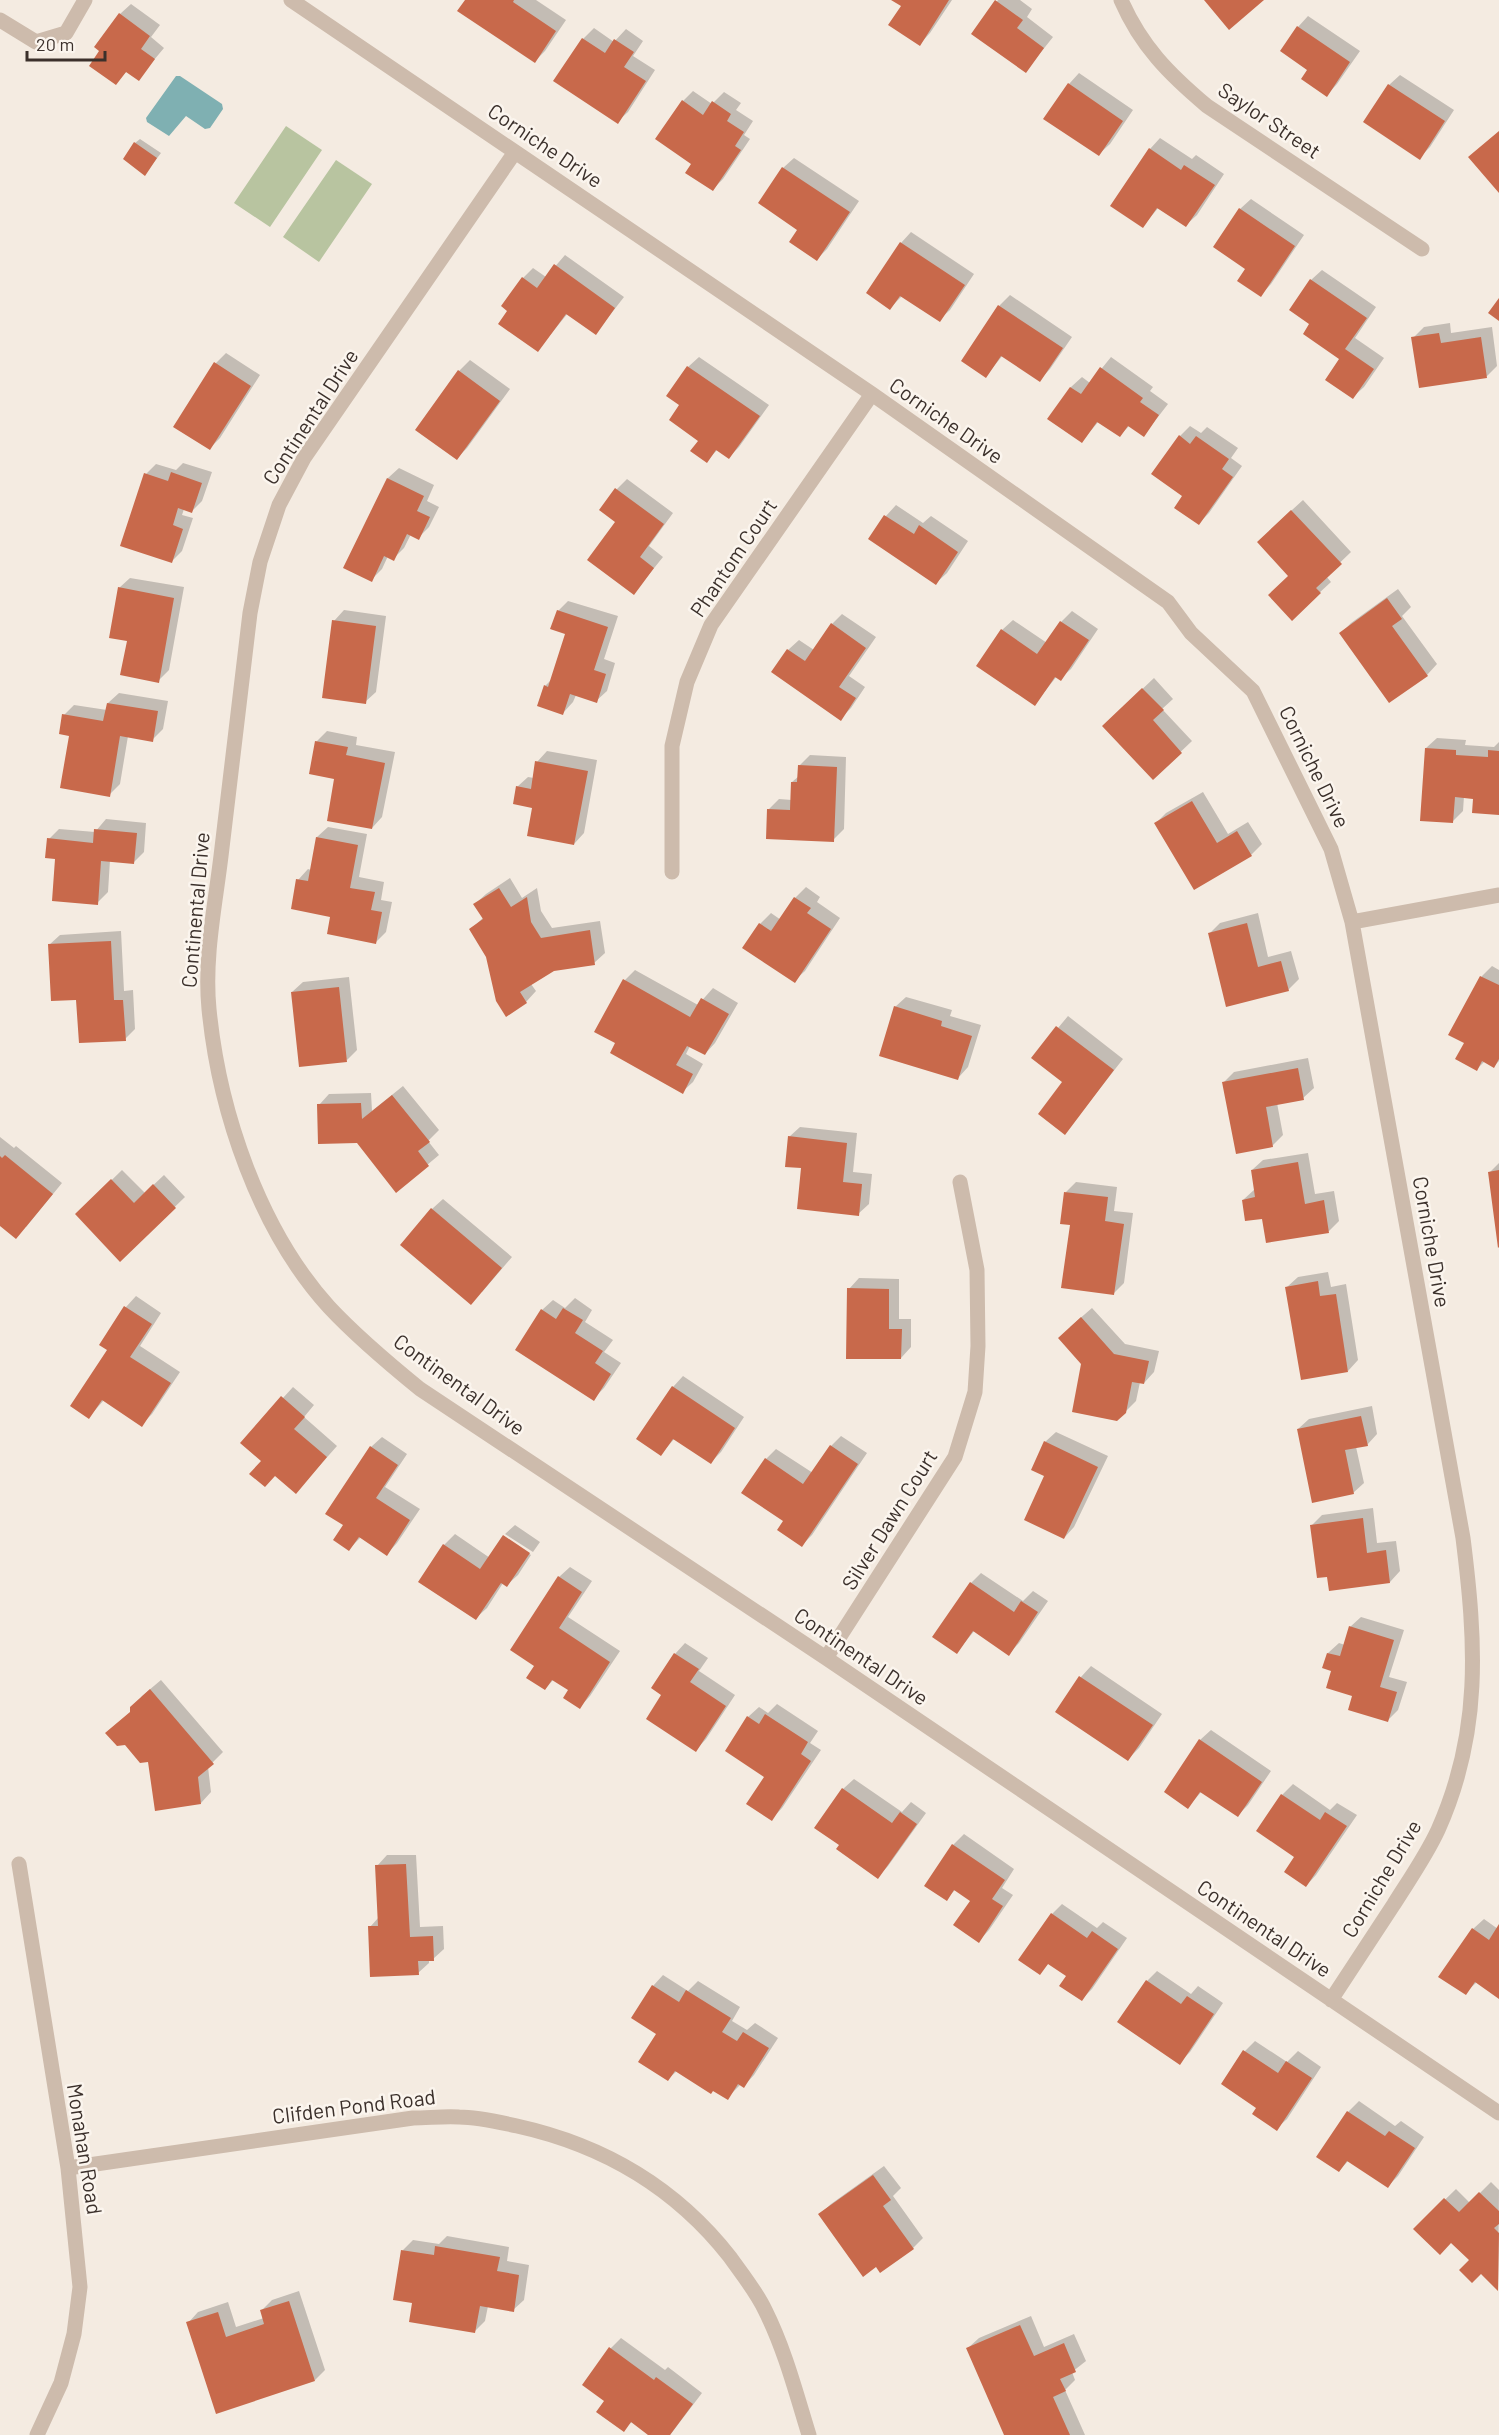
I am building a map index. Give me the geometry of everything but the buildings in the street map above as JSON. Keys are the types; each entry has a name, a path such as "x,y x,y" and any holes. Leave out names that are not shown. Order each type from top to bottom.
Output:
{"street":[{"path":"0,20 36,42 66,33 85,0"},
{"name":"Corniche Drive","path":"291,0 872,394 1168,602 1191,633 1253,691 1331,849 1352,922 1463,1539 1471,1598 1474,1672 1467,1744 1455,1788 1438,1830 1422,1860 1331,2000"},
{"name":"Saylor Street","path":"1121,0 1132,25 1155,57 1178,82 1207,106 1422,249"},
{"name":"Continental Drive","path":"515,152 304,458 279,505 260,562 250,613 210,943 209,1008 219,1073 235,1138 257,1193 287,1249 328,1306 376,1352 420,1389 826,1658 1499,2113"},
{"name":"Phantom Court","path":"672,872 672,746 687,682 711,625 872,394"},
{"path":"1352,922 1499,895"},
{"name":"Silver Dawn Court","path":"826,1658 955,1457 975,1392 978,1346 977,1270 960,1182"},
{"name":"Monahan Road","path":"19,1864 68,2168 80,2287 74,2334 61,2383 46,2420 37,2435"},
{"name":"Clifden Pond Road","path":"68,2168 413,2118 479,2119 543,2132 564,2139 629,2167 672,2198 715,2238 745,2277 765,2309 781,2347 809,2435"}],"green space":[{"path":"286,126 322,150 270,227 234,203"},
{"path":"336,160 372,184 319,262 283,237"}],"water":[{"path":"176,76 180,76 222,104 223,109 210,128 205,129 186,116 169,136 147,122 146,118"}]}
